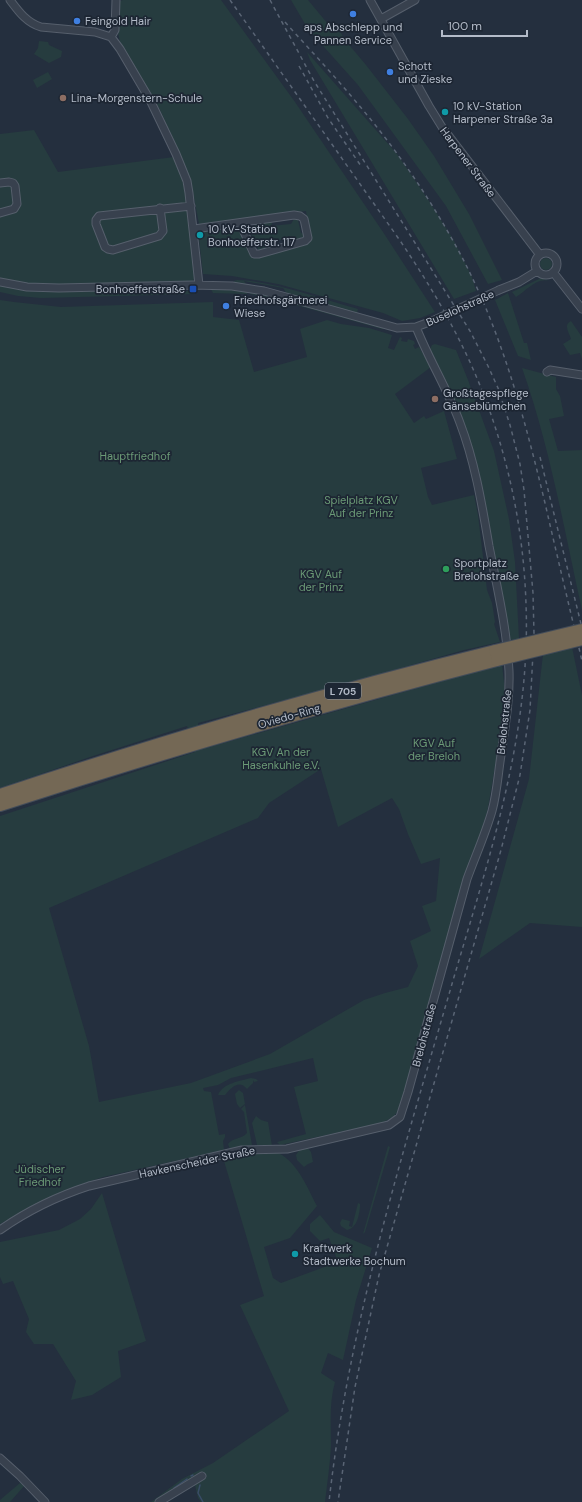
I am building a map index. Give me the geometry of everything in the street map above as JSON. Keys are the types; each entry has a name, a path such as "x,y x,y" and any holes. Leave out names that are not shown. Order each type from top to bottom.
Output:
{"highway":[{"name":"Oviedo-Ring","path":"0,804 250,727 582,630"},
{"name":"Oviedo-Ring","path":"0,795 251,717 423,670 582,639"}],"street":[{"path":"10,0 21,14 34,25 47,28 94,32 111,37 120,49 136,74 166,130 187,181 194,229 199,285"},
{"path":"111,37 115,30 116,0"},
{"name":"Harpener Straße","path":"370,0 442,127 540,255"},
{"path":"381,19 415,0"},
{"path":"0,183 13,183 15,186 17,204 16,207 0,213"},
{"path":"160,208 163,231 159,236 113,250 105,247 96,224 96,220 99,216 160,208 191,206"},
{"path":"194,229 240,222 294,215 300,216 305,222 308,238 305,241 259,254 254,254 240,222"},
{"path":"547,254 553,256 556,266 553,272 545,275 537,271 535,261 540,255 547,254"},
{"name":"Buselohstraße","path":"0,282 27,287 59,288 199,285 232,286 264,291 397,328 416,327 432,321 519,282 537,271"},
{"path":"553,272 582,309"},
{"name":"Brelohstraße","path":"400,1117 467,879 479,850 492,809 509,691 507,648 503,622 484,517 471,457 461,423 451,400 423,346 416,327"},
{"path":"547,372 550,370 582,375"},
{"name":"Havkenscheider Straße","path":"0,1230 13,1221 71,1191 242,1150 277,1150 292,1148 389,1125 400,1117"},
{"path":"0,1458 45,1502"},
{"path":"159,1502 202,1476"}],"green space":[{"path":"221,0 295,102 435,312 420,318 402,321 383,313 278,284 232,276 203,274 198,230 237,226 253,256 310,235 306,211 199,224 191,182 179,151 158,106 120,42 118,33 120,1"},
{"path":"291,0 308,0 333,30 341,33 408,119 434,156 469,214 502,280 488,284 446,206 358,85 308,29"},
{"path":"39,41 48,42 49,45 62,51 61,57 49,63 34,54 38,48"},
{"path":"307,52 397,154 453,239 472,277 476,291 454,299 310,60"},
{"path":"48,72 52,79 37,88 33,80"},
{"path":"34,130 58,172 174,157 184,185 196,277 191,282 45,285 19,283 0,279 0,134"},
{"path":"294,219 298,220 301,233 306,234 305,238 292,242 292,238 274,241 272,248 259,251 249,229 255,227 254,223 273,221 271,226 291,224"},
{"path":"544,258 548,258 552,264 548,270 544,270 540,266 540,262"},
{"path":"541,278 549,281 540,281 516,297 512,292"},
{"path":"237,280 251,281 298,291 358,309 357,313 287,294 283,288 244,281 247,285 233,283"},
{"path":"0,285 35,291 182,289 182,291 195,291 195,294 41,298 18,296 0,292"},
{"path":"211,289 247,291 247,294 213,293"},
{"path":"250,292 271,296 386,329 250,294"},
{"path":"508,293 524,343 527,343 531,360 518,356 495,300"},
{"path":"0,300 61,307 213,302 213,317 239,320 254,372 307,357 300,329 327,320 341,324 369,328 392,335 388,348 394,350 400,337 402,338 401,341 407,342 408,339 414,341 415,344 413,345 415,349 419,347 431,367 395,394 414,423 424,416 426,419 444,411 457,459 421,468 428,497 432,505 474,495 478,515 487,590 492,603 494,624 500,642 464,650 338,686 198,723 206,748 502,664 506,701 488,808 481,834 466,874 399,1110 393,1117 382,1123 280,1145 277,1142 306,1134 294,1087 318,1081 313,1058 231,1078 218,1085 203,1088 204,1091 211,1092 219,1135 225,1134 223,1141 224,1150 103,1177 68,1189 46,1199 0,1224 0,816 195,752 187,726 0,788","holes":["321,769 338,827 392,798 399,809 421,864 440,858 436,901 422,906 431,931 410,941 418,966 408,987 364,1000 270,1054 191,1083 99,1102 89,1046 49,908 258,818 269,803"]},
{"path":"571,321 582,337 582,359 580,353 570,355 563,344 571,339 567,325"},
{"path":"435,344 456,350 494,451 509,519 515,562 519,639 510,640 477,466 463,421 431,354 430,349 432,345"},
{"path":"522,368 556,377 556,389 560,396 564,416 549,419 558,451 582,450 582,610 549,458"},
{"path":"572,647 582,695 582,927 530,923 479,959 529,779 543,654"},
{"path":"251,1078 258,1081 254,1082 253,1080 253,1083 247,1089 244,1086 238,1085 232,1087 225,1095 218,1095 220,1091 228,1085"},
{"path":"239,1090 243,1093 245,1104 240,1108 237,1104 235,1094"},
{"path":"245,1105 252,1145 230,1149 228,1144 230,1142 247,1133 244,1112 241,1109"},
{"path":"256,1116 261,1120 268,1122 272,1146 257,1145 252,1123"},
{"path":"388,1146 390,1147 365,1232 363,1234"},
{"path":"307,1147 311,1152 313,1162 304,1167 297,1160 296,1155 300,1149"},
{"path":"267,1152 279,1153 282,1155 298,1171 317,1206 290,1238 264,1247 273,1278 281,1283 338,1262 329,1238 320,1241 310,1231 310,1224 320,1215 334,1232 372,1248 356,1300 343,1360 328,1353 321,1373 335,1382 331,1406 331,1446 325,1502 201,1502 198,1498 195,1485 167,1502 151,1502 182,1479 213,1463 289,1411 240,1305 264,1296 224,1161 233,1156"},
{"path":"102,1193 146,1341 118,1351 121,1377 92,1395 71,1400 76,1381 53,1344 34,1344 26,1332 29,1319 13,1281 3,1284 0,1277 0,1242 59,1230 80,1219 91,1209"},
{"path":"358,1203 360,1204 360,1207 357,1221 353,1227 347,1230 341,1226 340,1223 342,1219 350,1221 349,1226 352,1227"},
{"path":"20,1483 25,1485 10,1502 0,1502 0,1500"}],"waterway":[{"path":"174,1488 187,1479"},
{"path":"200,1485 198,1493 203,1502"}],"railway":[{"path":"230,0 401,242 428,283 452,326 483,392 495,426 513,496 520,532 524,568 526,652 522,700 515,747 494,839 380,1237 350,1368 338,1435 329,1502"},
{"path":"270,0 314,81 470,331 498,388 510,425 520,464 524,490 533,593 534,634 530,710 520,775 501,850 379,1275 355,1387 338,1502"},
{"path":"285,22 348,93 396,152 431,203 469,270 508,368 528,435 582,661"},
{"path":"299,66 328,118 361,166"},
{"path":"540,457 582,628"}],"place":[{"name":"aps Abschlepp und Pannen Service","path":"353,14"},
{"name":"Feingold Hair","path":"77,21"},
{"name":"Schott und Zieske","path":"390,72"},
{"name":"Lina-Morgenstern-Schule","path":"63,98"},
{"name":"10 kV-Station Harpener Straße 3a","path":"445,112"},
{"name":"10 kV-Station Bonhoefferstr. 117","path":"200,235"},
{"name":"Bonhoefferstraße","path":"193,289"},
{"name":"Friedhofsgärtnerei Wiese","path":"226,306"},
{"name":"Großtagespflege Gänseblümchen","path":"435,399"},
{"name":"Sportplatz Brelohstraße","path":"446,569"},
{"name":"Kraftwerk Stadtwerke Bochum","path":"295,1254"}],"park label":[{"name":"Hauptfriedhof","path":"135,456"},
{"name":"Spielplatz KGV Auf der Prinz","path":"361,506"},
{"name":"KGV Auf der Prinz","path":"321,580"},
{"name":"KGV Auf der Breloh","path":"434,749"},
{"name":"KGV An der Hasenkuhle e.V.","path":"281,758"},
{"name":"Jüdischer Friedhof","path":"40,1175"}]}
